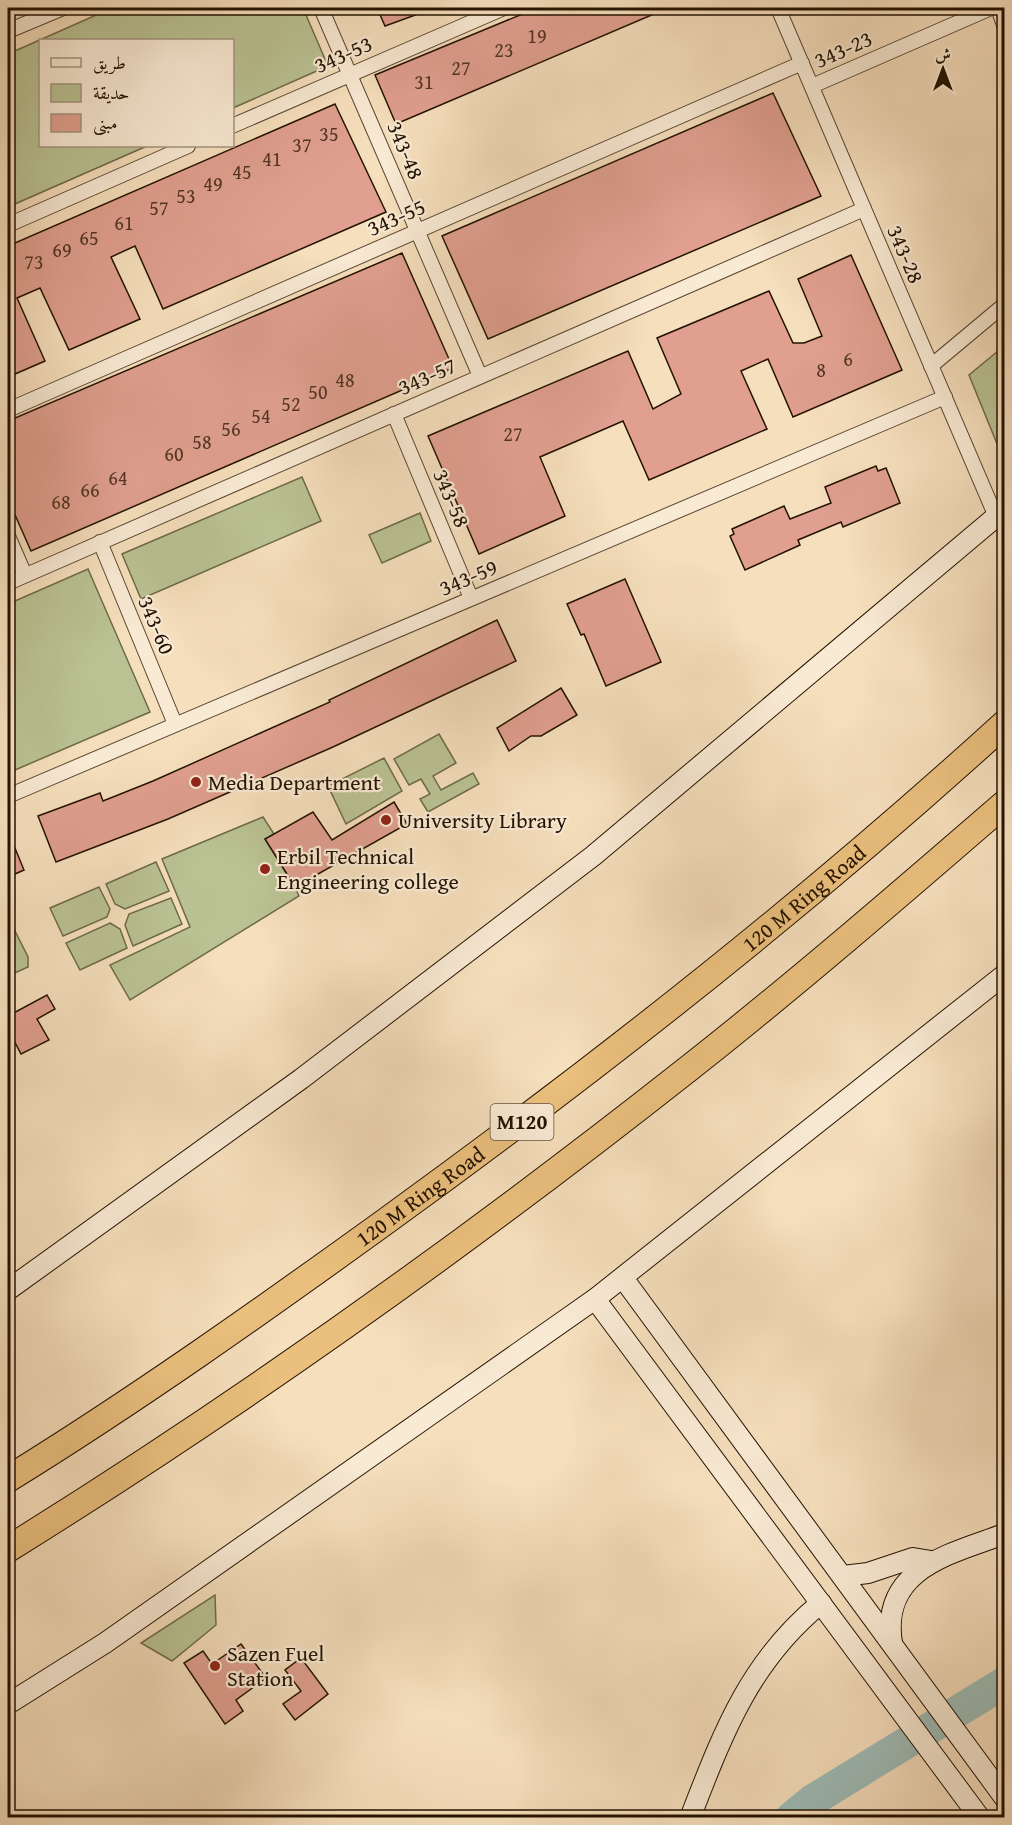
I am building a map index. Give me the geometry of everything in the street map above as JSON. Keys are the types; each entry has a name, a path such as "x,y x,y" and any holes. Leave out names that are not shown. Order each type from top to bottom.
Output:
{"highway":[{"name":"120 M Ring Road","path":"8,1479 144,1390 297,1285 479,1154 621,1046 774,923 1005,724"},
{"name":"M120","path":"8,1549 265,1381 439,1258 570,1161 832,952 1005,804"}],"street":[{"path":"8,31 63,8"},
{"name":"343-48","path":"321,8 480,376"},
{"name":"343-53","path":"234,125 504,8"},
{"name":"343-28","path":"778,8 931,366 1000,514"},
{"name":"343-23","path":"812,86 991,8"},
{"path":"998,8 1005,25"},
{"name":"343-55","path":"8,410 802,63"},
{"path":"8,225 186,147"},
{"name":"343-57","path":"8,583 864,209"},
{"path":"931,366 1005,305"},
{"name":"343-59","path":"8,796 945,397"},
{"name":"343-58","path":"394,414 471,598"},
{"path":"8,1290 291,1086 593,856 1000,514"},
{"path":"8,536 24,575"},
{"name":"343-60","path":"100,543 175,724"},
{"path":"8,1704 105,1642 595,1299 1005,975"},
{"path":"595,1299 974,1810 1004,1796 623,1278"},
{"path":"892,1642 891,1622 897,1596 904,1584 931,1561 1005,1534"},
{"path":"843,1576 868,1573 913,1558 931,1561"},
{"path":"690,1818 723,1733 754,1677 794,1626 821,1603"}],"green space":[{"path":"112,8 303,8 328,66 234,108 234,39 42,39"},
{"path":"39,40 39,147 145,147 8,207 8,54"},
{"path":"1004,346 1004,461 969,375"},
{"path":"302,477 321,521 141,599 122,554"},
{"path":"420,513 431,541 382,563 369,535"},
{"path":"88,569 150,712 8,773 8,604"},
{"path":"439,734 456,763 433,776 441,790 473,773 479,784 428,812 420,799 430,794 421,779 409,785 394,759"},
{"path":"384,758 402,791 346,824 328,786"},
{"path":"263,817 274,834 265,839 299,896 130,1000 110,965 190,927 162,859"},
{"path":"156,862 169,891 125,909 115,904 106,884"},
{"path":"99,887 110,909 107,917 63,936 50,908"},
{"path":"171,898 182,924 133,946 125,925 129,914"},
{"path":"8,917 28,957 28,967 8,976"},
{"path":"110,923 120,929 127,948 80,970 66,943"},
{"path":"215,1595 216,1625 172,1661 141,1643"}],"building":[{"path":"377,8 432,8 432,9 385,26"},
{"path":"537,8 668,8 396,124 375,75"},
{"path":"773,93 821,196 488,339 442,236"},
{"path":"335,104 386,212 163,309 135,246 111,257 140,319 69,350 40,288 17,298 45,361 8,377 8,246"},
{"path":"402,253 453,368 31,551 8,499 8,421"},
{"path":"851,255 902,370 793,417 768,359 741,371 767,429 649,480 623,421 540,457 565,516 479,554 428,436 628,351 653,409 681,394 657,338 769,291 793,343 804,343 822,336 798,279"},
{"path":"876,466 878,471 886,468 900,503 843,527 841,522 798,540 800,545 745,570 730,536 734,534 732,529 784,506 790,519 831,503 825,487"},
{"path":"625,579 661,662 606,686 584,634 581,635 567,604"},
{"path":"497,620 516,661 333,747 168,819 56,862 38,816 100,793 103,801 153,781 330,702 329,700"},
{"path":"561,688 577,715 541,736 531,736 509,751 497,728"},
{"path":"394,802 407,824 295,887 265,839 313,812 332,840"},
{"path":"8,831 24,870 8,877"},
{"path":"47,995 55,1009 37,1019 49,1040 21,1054 8,1029 8,1016"},
{"path":"241,1644 266,1678 236,1700 243,1711 225,1724 184,1663 203,1651 212,1664"},
{"path":"301,1658 328,1694 295,1720 283,1704 301,1691 285,1670"}],"waterway":[{"path":"791,1818 813,1800 1004,1683"}],"place":[{"name":"Media Department","path":"196,782"},
{"name":"University Library","path":"386,820"},
{"name":"Erbil Technical Engineering college","path":"265,869"},
{"name":"Sazen Fuel Station","path":"215,1666"}]}
